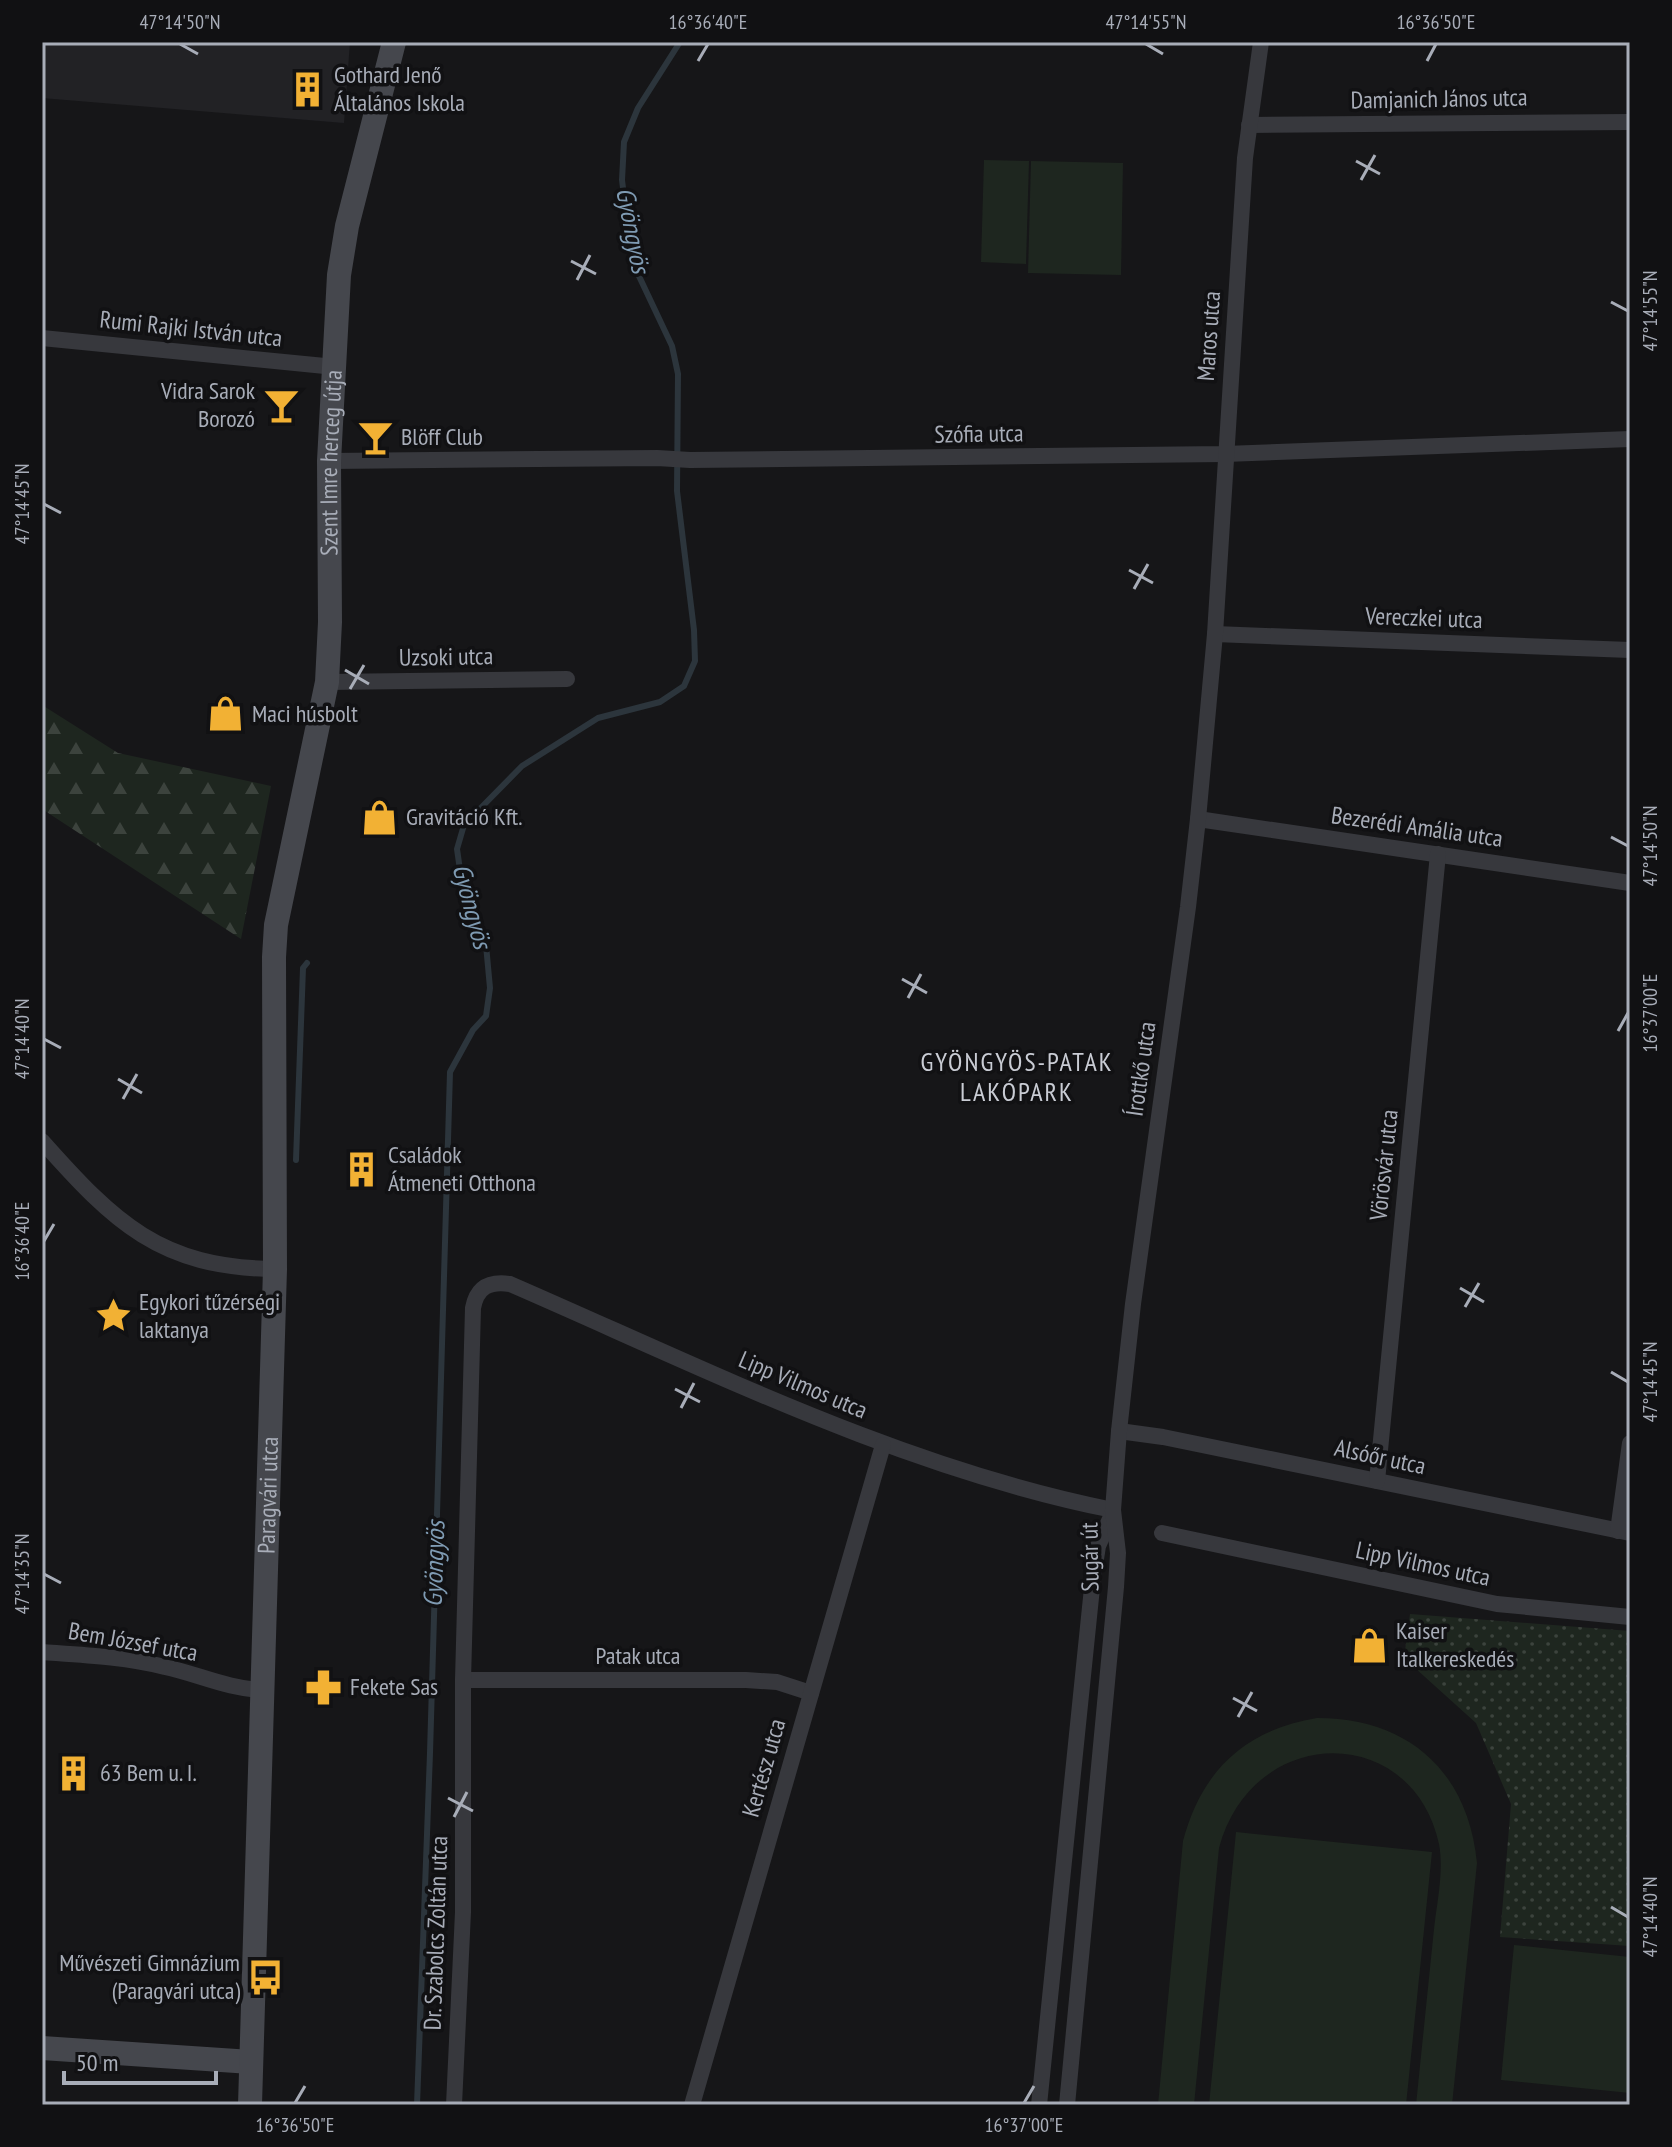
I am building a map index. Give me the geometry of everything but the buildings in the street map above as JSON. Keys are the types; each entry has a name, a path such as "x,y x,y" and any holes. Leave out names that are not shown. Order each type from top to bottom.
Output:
{"street":[{"name":"Szent Imre herceg útja","path":"284,887 327,682 330,622 329,461 339,275 347,226 394,42"},
{"name":"Maros utca","path":"1215,634 1249,125 1261,42"},
{"name":"Damjanich János utca","path":"1249,125 1630,122"},
{"name":"Rumi Rajki István utca","path":"42,338 335,367"},
{"name":"Szófia utca","path":"329,461 1225,454 1630,439"},
{"name":"Vereczkei utca","path":"1215,634 1630,650"},
{"name":"Írottkő utca","path":"1113,1510 1133,1304 1188,907 1215,634"},
{"name":"Uzsoki utca","path":"327,682 567,679"},
{"name":"Bezerédi Amália utca","path":"1198,819 1630,883"},
{"name":"Vörösvár utca","path":"1377,1481 1438,854"},
{"name":"Paragvári utca","path":"250,2105 275,1269 274,957 276,925 284,887"},
{"path":"42,1141 91,1196 124,1224 158,1244 196,1259 233,1268 275,1269"},
{"name":"Lipp Vilmos utca","path":"483,1286 510,1284 883,1445 1069,1501 1113,1510"},
{"name":"Dr. Szabolcs Zoltán utca","path":"454,2105 463,1912 463,1680 473,1308 483,1286"},
{"name":"Alsóőr utca","path":"1119,1431 1163,1437 1624,1532"},
{"path":"1624,1532 1630,1443"},
{"name":"Kertész utca","path":"692,2105 883,1445"},
{"name":"Sugár út","path":"1039,2105 1093,1578 1098,1546 1113,1510"},
{"name":"Sugár út","path":"1067,2105 1116,1587 1118,1553 1113,1510"},
{"name":"Lipp Vilmos utca","path":"1162,1533 1483,1602 1630,1617"},
{"name":"Bem József utca","path":"42,1652 134,1661 174,1669 236,1688 262,1690"},
{"name":"Patak utca","path":"463,1680 746,1680 777,1682 811,1693"},
{"path":"42,2048 251,2062"}],"shaded area":[{"path":"42,42 350,42 344,123 42,98"}],"green space":[{"path":"984,160 1029,161 1026,264 981,262"},
{"path":"1031,161 1123,163 1121,275 1028,273"},
{"path":"42,705 118,753 271,786 241,939 42,809"},
{"path":"1410,1614 1630,1631 1630,1946 1500,1937 1511,1804 1476,1723 1404,1658"},
{"path":"1317,1718 1350,1720 1379,1728 1405,1740 1428,1756 1461,1802 1471,1830 1477,1863 1452,2105 1416,2105 1440,1886 1439,1844 1423,1804 1398,1775 1366,1759 1331,1753 1296,1760 1264,1778 1237,1807 1219,1848 1194,2105 1158,2105 1183,1841 1191,1816 1215,1774 1248,1743 1268,1732"},
{"path":"1236,1832 1432,1852 1406,2105 1209,2105"},
{"path":"1514,1945 1630,1957 1630,2093 1501,2080"}],"waterway":[{"name":"Gyöngyös","path":"417,2105 450,1072 473,1030 486,1016 490,988 486,945 461,877 457,849 464,825 522,766 598,718 660,702 684,686 695,661 677,491 678,374 672,346 638,274 622,180 624,142 638,108 680,42"},
{"path":"296,1160 303,968 307,963"}],"place":[{"name":"Gothard Jenő Általános Iskola","path":"308,89"},
{"name":"Vidra Sarok Borozó","path":"281,405"},
{"name":"Blöff Club","path":"375,437"},
{"name":"Maci húsbolt","path":"226,714"},
{"name":"Gravitáció Kft.","path":"380,817"},
{"name":"Családok Átmeneti Otthona","path":"362,1169"},
{"name":"Egykori tűzérségi laktanya","path":"113,1316"},
{"name":"Kaiser Italkereskedés","path":"1370,1645"},
{"name":"Fekete Sas","path":"324,1687"},
{"name":"63 Bem u. I.","path":"74,1773"},
{"name":"Művészeti Gimnázium (Paragvári utca)","path":"266,1977"}],"district":[{"name":"GYÖNGYÖS-PATAK LAKÓPARK","path":"1017,1077"}]}
